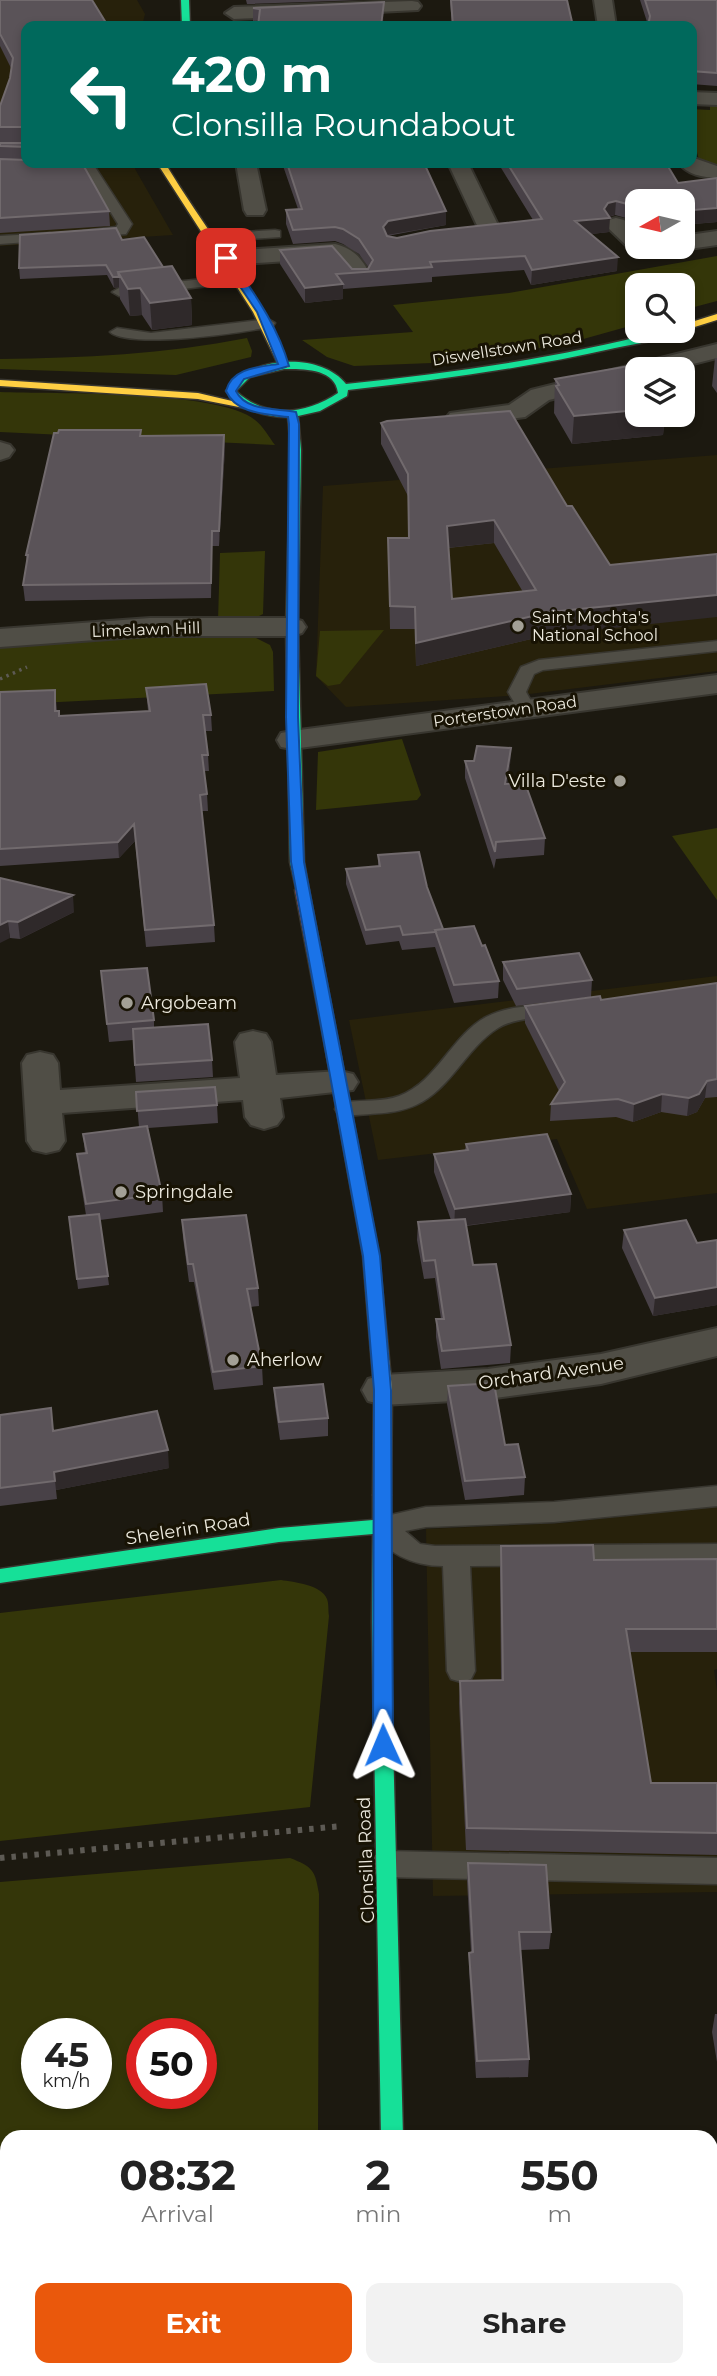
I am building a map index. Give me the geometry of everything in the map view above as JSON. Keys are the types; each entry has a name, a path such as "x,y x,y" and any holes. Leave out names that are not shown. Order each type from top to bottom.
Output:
{"main road":[{"path":"185,0 186,21"},
{"path":"163,168 187,209 226,258 268,323 284,366"},
{"path":"695,324 717,317"},
{"name":"Diswellstown Road","path":"344,387 452,377 556,360 625,343"},
{"path":"94,387 217,381 284,366 301,366 330,373 340,380 344,387 343,394 337,401 325,408 293,414 257,411 235,399 231,391 233,384 240,377"},
{"path":"0,383 94,387 199,396 244,405"},
{"name":"Clonsilla Road","path":"293,414 296,450 292,740 297,862 371,1256 383,1390 384,1822 392,2130"},
{"name":"Shelerin Road","path":"0,1576 279,1535 382,1526"}],"street":[{"path":"603,0 606,21"},
{"path":"233,14 413,10"},
{"path":"0,150 21,150"},
{"path":"246,168 247,207"},
{"path":"461,168 498,229 466,232"},
{"path":"616,225 625,232"},
{"path":"695,241 717,238"},
{"path":"226,258 335,251 350,258 360,276"},
{"path":"694,357 717,351"},
{"path":"434,420 509,414 522,409 540,395 625,374"},
{"name":"Limelawn Hill","path":"0,638 150,627 292,627"},
{"name":"Porterstown Road","path":"292,740 717,684"},
{"path":"253,1042 262,1102"},
{"path":"40,1063 46,1141"},
{"path":"43,1103 262,1102 343,1096"},
{"name":"Orchard Avenue","path":"383,1390 488,1384 601,1369 717,1342"}],"lane":[{"path":"0,167 21,168"},
{"path":"0,240 111,233 121,231 125,224 91,170 30,168"},
{"path":"210,238 275,234"},
{"path":"119,292 240,279"},
{"path":"117,332 151,337 268,323"},
{"path":"526,708 517,691 527,671 539,665 717,646"},
{"path":"343,1096 408,1101 433,1083 473,1038 506,1016 572,1008"},
{"path":"382,1526 426,1517 554,1512 717,1496"},
{"path":"382,1526 413,1553 456,1556 717,1554"},
{"path":"456,1556 461,1671"},
{"path":"385,1864 717,1871"}],"path":[{"path":"0,1858 384,1822"}],"shaded area":[{"path":"0,0 137,0 145,14 143,21 21,21 21,168 135,168 173,235 0,246"},
{"path":"717,103 717,168 699,160 697,152 697,109 710,110 710,106"},
{"path":"717,256 717,301 695,307 695,273 625,273 625,327 562,345 432,363 354,366 327,357 302,340 413,332 393,305 509,293"},
{"path":"247,338 252,351 251,357 176,375 0,369 0,359 124,354"},
{"path":"0,392 172,398 208,403 236,410 255,420 275,445 0,432"},
{"name":"Saint Mochta's National School","path":"717,455 717,671 521,695 346,707 316,676 323,486"},
{"path":"265,551 263,614 255,618 218,621 220,553"},
{"path":"384,630 340,684 328,686 316,676 320,631"},
{"path":"151,636 252,636 270,645 273,652 274,691 0,705 0,648 8,645"},
{"path":"402,739 421,795 417,800 316,810 318,752"},
{"path":"717,828 717,900 672,836"},
{"path":"717,976 717,1193 587,1209 557,1139 378,1160 349,1020"},
{"path":"717,1506 717,1669 714,1670 717,1691 717,1892 433,1896 426,1529 563,1523"},
{"path":"281,1580 314,1587 324,1594 328,1603 329,1616 310,1807 0,1841 0,1613"},
{"path":"290,1858 312,1870 319,1894 318,2130 0,2130 0,1882"}],"building":[{"path":"0,0 92,0 105,21 21,21 21,127 0,127 0,106 10,78 13,58 0,34"},
{"path":"451,0 567,0 572,21 453,21"},
{"path":"645,0 717,0 717,73 697,71 697,21 649,21"},
{"path":"384,2 382,21 259,21 260,9 253,8"},
{"path":"0,143 21,143 21,147 0,146"},
{"path":"0,159 21,160 21,168 85,168 109,211 0,218"},
{"path":"289,168 426,168 446,211 388,221 383,227 387,236 397,238 430,231 542,219 510,168 669,168 678,183 717,178 717,208 695,210 695,189 625,189 625,203 616,201 608,203 604,209 610,218 575,221 618,257 532,270 525,256 430,262 432,267 336,274 343,284 305,288 280,250 332,246 352,269 368,269 373,260 359,239 343,229 335,227 293,230 286,210 302,209"},
{"path":"116,228 122,240 144,237 163,267 118,272 119,277 113,277 106,265 19,268 20,235"},
{"path":"172,266 191,298 150,303 140,288 128,289 118,272"},
{"path":"625,367 625,411 574,416 556,386 559,385 555,379"},
{"path":"510,411 567,506 572,506 610,565 717,554 717,595 550,612 416,643 415,607 390,606 388,538 409,538 408,474 381,423","holes":["494,520 536,590 452,599 447,526"]},
{"path":"59,430 141,430 140,436 224,435 219,531 212,531 211,583 23,585 26,555 54,433"},
{"path":"206,684 211,715 203,715 208,755 202,755 207,794 200,795 214,925 145,930 134,824 118,842 0,849 0,692 55,690 55,711 59,711 59,716 150,711 146,688"},
{"path":"477,746 511,748 505,784 525,783 545,838 496,842 495,852 465,761 474,761"},
{"path":"419,852 427,887 443,929 403,935 400,926 366,930 346,869 380,866 378,855"},
{"path":"0,878 73,895 18,922 8,921 0,925"},
{"path":"474,926 482,946 485,945 499,981 454,985 435,930"},
{"path":"579,953 592,980 517,989 503,962"},
{"path":"147,968 154,1020 107,1024 101,971"},
{"path":"717,983 717,1079 707,1081 699,1094 689,1098 662,1094 634,1104 618,1099 551,1104 565,1082 525,1006 600,996 601,1000"},
{"path":"208,1024 212,1060 135,1065 133,1029"},
{"path":"215,1087 217,1105 137,1111 136,1092"},
{"path":"147,1126 162,1194 86,1204 77,1154 87,1153 83,1134"},
{"path":"547,1134 571,1194 455,1209 434,1154 468,1150 466,1144"},
{"path":"99,1214 108,1276 77,1279 69,1217"},
{"path":"246,1215 258,1288 247,1289 262,1366 213,1372 193,1264 188,1264 182,1220"},
{"path":"465,1219 473,1265 496,1264 511,1345 442,1351 436,1319 444,1319 435,1260 424,1261 418,1222"},
{"path":"686,1220 697,1243 717,1240 717,1287 655,1298 624,1230"},
{"path":"494,1383 505,1445 518,1444 525,1477 465,1481 448,1386"},
{"path":"323,1384 328,1418 279,1422 274,1388"},
{"path":"51,1408 53,1431 157,1411 168,1450 54,1472 55,1481 0,1488 0,1415"},
{"path":"593,1545 594,1560 717,1559 717,1629 626,1629 651,1783 717,1783 717,1833 467,1828 460,1681 503,1680 501,1546"},
{"path":"468,1863 546,1865 551,1932 519,1932 529,2059 477,2061 469,1953 473,1952"}],"traffic: fast":[{"path":"185,0 186,21"},
{"path":"344,387 509,366 627,343"},
{"path":"284,366 308,367 331,374 342,385 343,394 316,409 286,414 256,409 242,402 231,391 247,374 284,366"},
{"path":"293,414 296,450 292,627 297,862 302,890"},
{"path":"382,1495 381,1622 392,2130"},
{"path":"0,1576 279,1535 382,1526"}],"traffic: slow":[{"path":"164,168 243,287 272,338 284,366"},
{"path":"695,324 717,317"},
{"path":"0,383 198,396 244,405"},
{"path":"334,1057 371,1256 383,1390 382,1495"}],"traffic: jam":[{"path":"302,890 334,1057"}],"place":[{"name":"Saint Mochta's National School","path":"518,626"},
{"name":"Villa D'este","path":"620,781"},
{"name":"Argobeam","path":"127,1003"},
{"name":"Springdale","path":"121,1192"},
{"name":"Aherlow","path":"233,1360"}],"route":[{"path":"226,258 262,312 278,345 284,366 267,368 240,377 233,384 231,391 235,399 257,411 293,414 296,450 292,740 297,862 346,1109 371,1256 383,1390 383,1745"}]}
